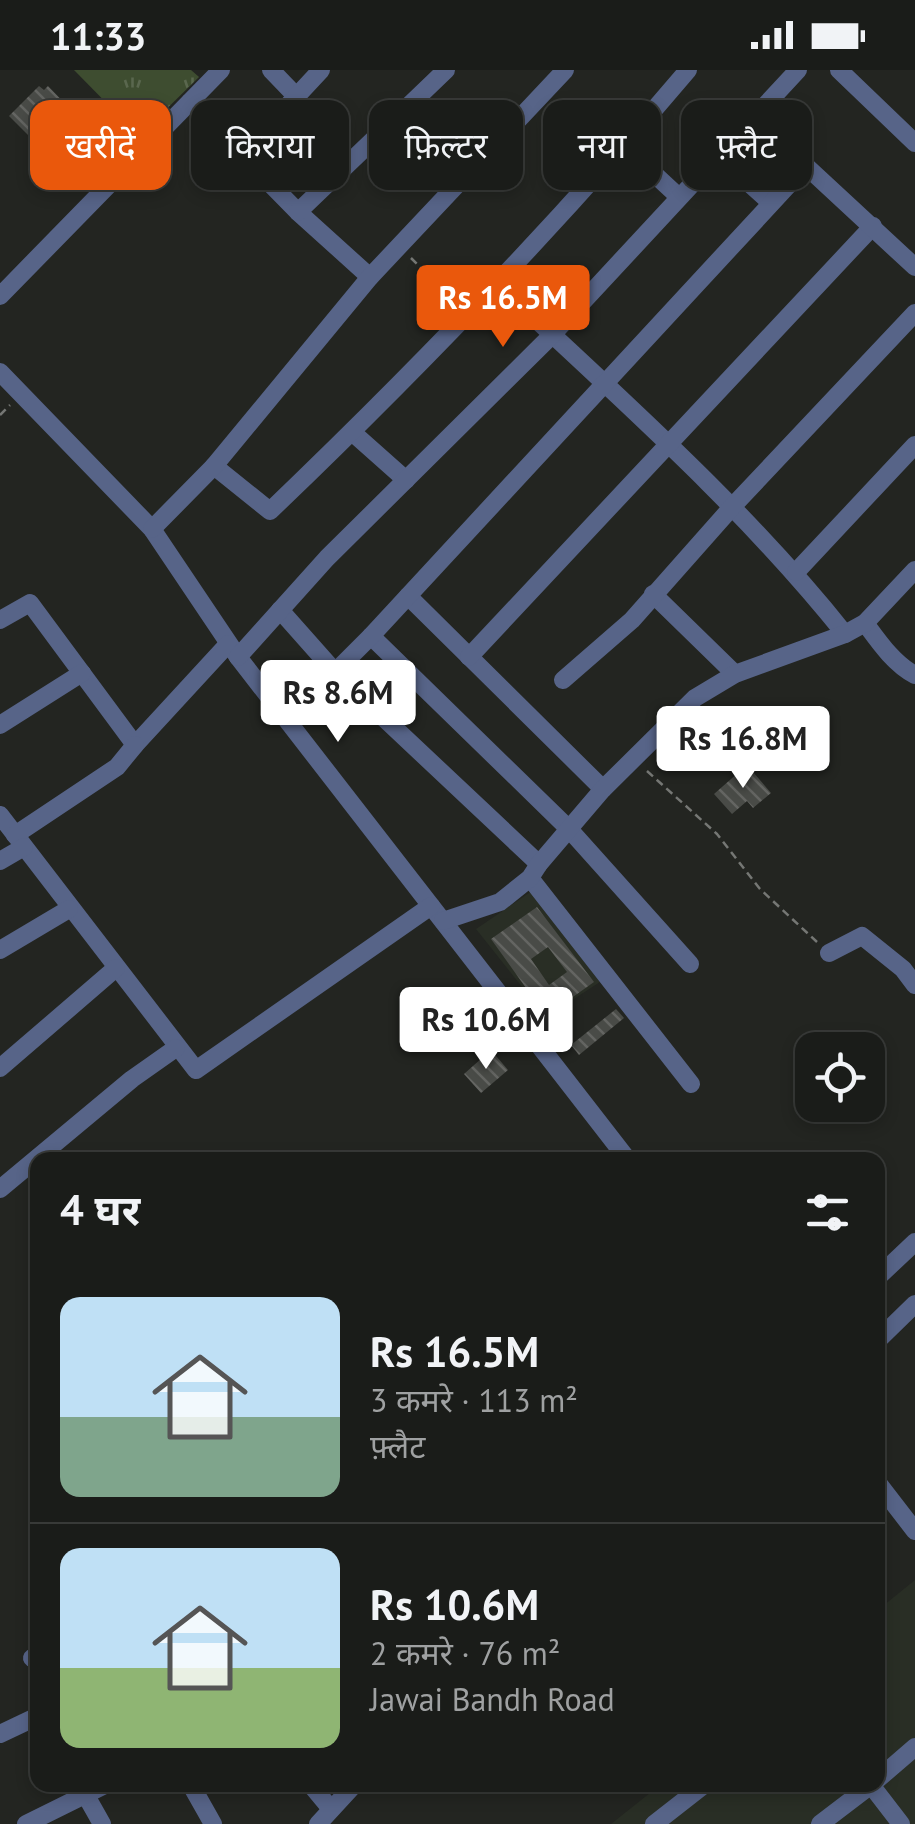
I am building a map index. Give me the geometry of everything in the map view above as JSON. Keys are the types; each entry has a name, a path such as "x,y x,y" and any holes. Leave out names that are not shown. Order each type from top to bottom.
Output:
{"street":[{"path":"271,70 296,96"},
{"path":"292,100 321,70"},
{"path":"298,212 446,70"},
{"path":"152,529 214,466 370,277 564,70"},
{"path":"661,102 688,70"},
{"path":"770,100 798,70"},
{"path":"839,70 915,143"},
{"path":"0,296 190,102 210,74"},
{"path":"284,714 336,672 371,636 806,166 915,266"},
{"path":"661,180 678,196"},
{"path":"276,190 370,277"},
{"path":"214,466 270,511 352,432 583,190"},
{"path":"0,861 19,841 116,767 233,650 280,610 552,335 684,190"},
{"path":"757,190 771,202"},
{"path":"469,657 873,226"},
{"path":"496,282 732,507 796,572 845,634"},
{"path":"563,680 632,620 732,507 915,313"},
{"path":"0,372 152,529 233,650 622,1152"},
{"path":"352,432 406,480"},
{"path":"796,572 915,445"},
{"path":"443,921 500,902 535,871 604,789 695,698 734,674 865,624 915,570"},
{"path":"654,594 734,674"},
{"path":"408,596 604,789"},
{"path":"0,620 30,604 135,746"},
{"path":"280,610 336,672 535,871 690,1084"},
{"path":"865,624 905,670 915,675"},
{"path":"371,636 569,829 690,964"},
{"path":"0,725 82,674"},
{"path":"0,815 196,1070 431,906"},
{"path":"0,950 69,909"},
{"path":"830,954 862,936 909,962 915,985"},
{"path":"0,1068 116,968"},
{"path":"44,1152 176,1048"},
{"path":"0,1189 30,1164"},
{"path":"885,1271 915,1242"},
{"path":"885,1333 915,1304"},
{"path":"885,1492 915,1531"},
{"path":"2,1729 30,1719"},
{"path":"885,1773 915,1747"},
{"path":"26,1824 80,1792"},
{"path":"84,1792 102,1824"},
{"path":"195,1792 214,1824"},
{"path":"317,1792 331,1810"},
{"path":"318,1824 348,1792"},
{"path":"654,1824 695,1792"},
{"path":"824,1823 862,1792"},
{"path":"876,1792 901,1824"}],"path":[{"path":"399,247 466,313"},
{"path":"634,758 716,834 760,889 830,954"}],"shaded area":[{"path":"532,891 600,982 546,1017 476,929"},
{"path":"915,1580 915,1824 611,1824 651,1792 885,1792 885,1604"}],"green space":[{"path":"74,70 191,70 199,77 171,105 171,100 104,100"}],"building":[{"path":"39,86 44,90 48,86 62,100 30,100 30,137 9,116"},
{"path":"747,765 771,793 753,808 747,801 732,814 714,794"},
{"path":"537,907 594,982 546,1016 491,939","holes":["548,947 567,972 549,985 531,959"]},
{"path":"616,1009 624,1018 579,1055 571,1045"},
{"path":"491,1050 508,1070 481,1093 464,1074"}]}
